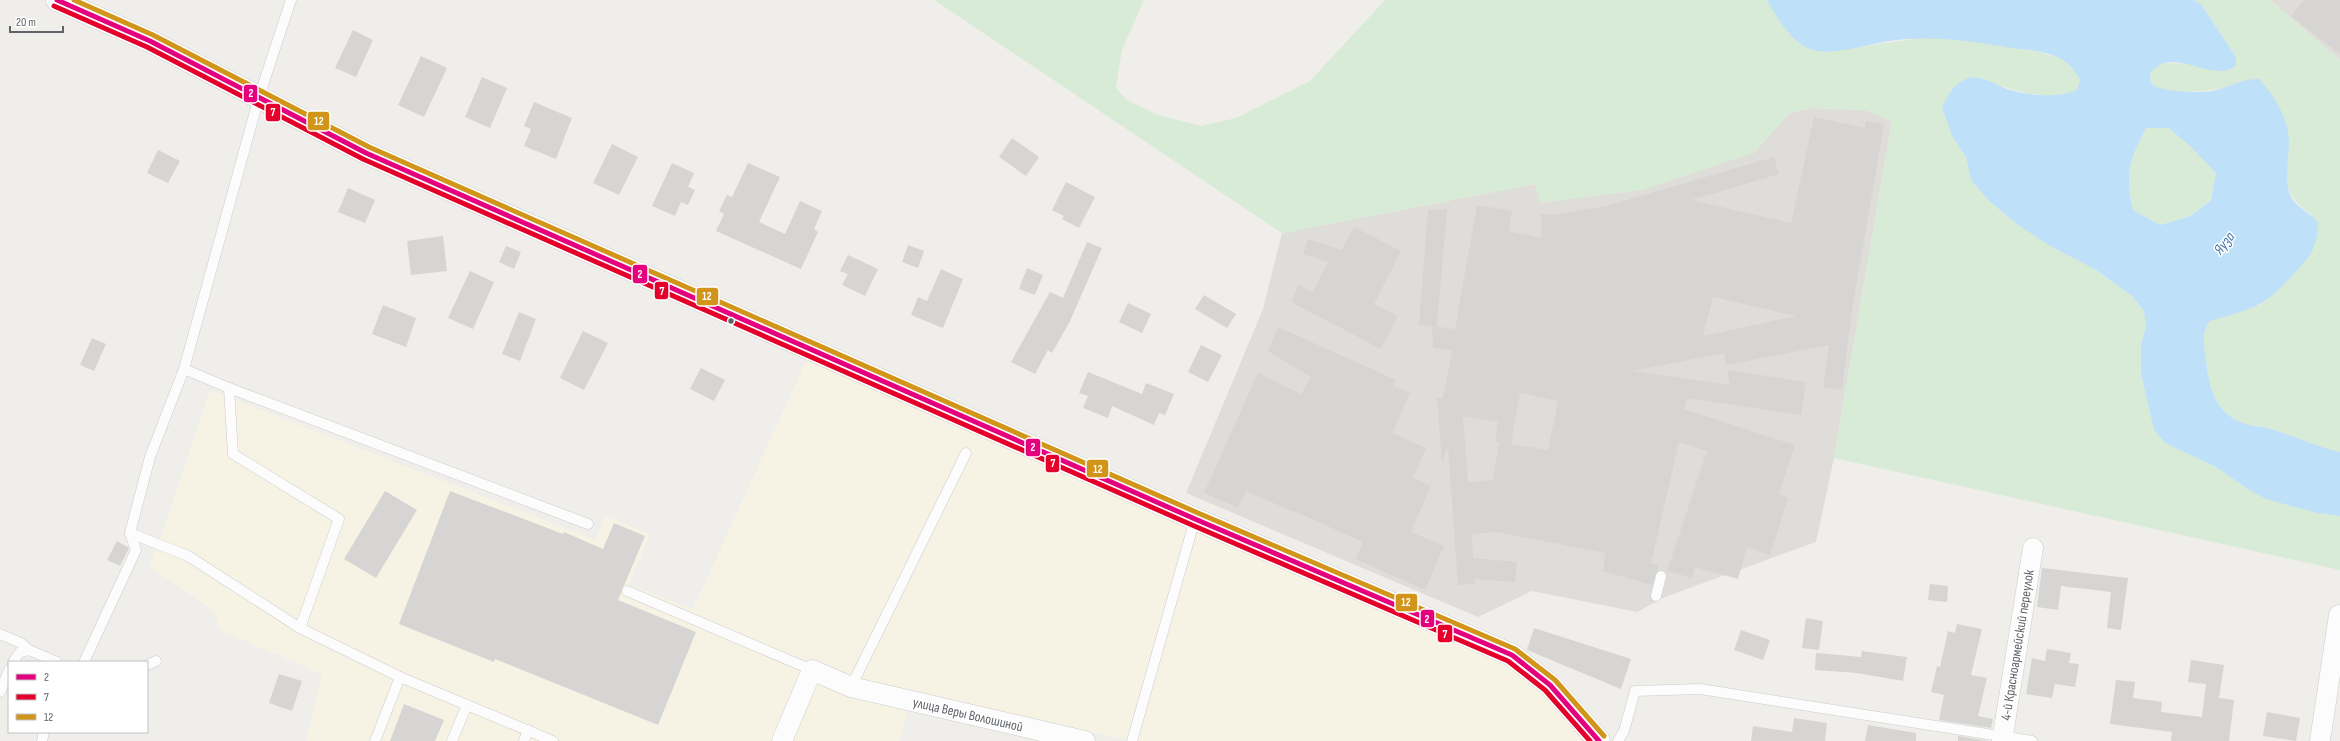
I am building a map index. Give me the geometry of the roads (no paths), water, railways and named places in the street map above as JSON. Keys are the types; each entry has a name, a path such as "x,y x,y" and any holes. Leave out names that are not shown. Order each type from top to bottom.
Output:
{"street":[{"path":"57,0 150,41 366,153 1195,519 1512,655 1550,685 1599,741"},
{"name":"4-й Красноармейский переулок","path":"2002,739 2033,548"},
{"path":"2320,741 2339,615"},
{"path":"782,741 812,670"},
{"name":"улица Веры Волошиной","path":"812,670 851,687 1085,741"}],"lane":[{"path":"84,661 136,550 130,533 150,457 184,368 259,97 291,0"},
{"path":"184,368 230,388 588,524"},
{"path":"230,388 233,454 339,519 300,628"},
{"path":"851,687 966,453"},
{"path":"1132,741 1195,519"},
{"path":"130,533 188,556 300,628 400,677 553,741"},
{"path":"1656,596 1661,576"},
{"path":"627,591 812,670"},
{"path":"0,634 21,643 29,650 55,661"},
{"path":"14,661 20,652 29,650"},
{"path":"0,692 8,672"},
{"path":"375,741 400,677"},
{"path":"1618,741 1624,731 1635,691 1700,689 2002,739 2032,741"},
{"path":"452,741 467,705"},
{"path":"524,741 528,730"}],"water":[{"name":"Яуза","path":"1767,0 2193,0 2201,4 2236,57 2236,65 2227,70 2216,71 2169,62 2159,65 2150,74 2151,81 2154,85 2164,89 2199,92 2218,90 2247,80 2259,79 2280,108 2286,124 2289,142 2287,181 2292,199 2318,222 2317,236 2310,255 2281,288 2266,301 2254,307 2210,321 2207,325 2204,334 2204,344 2209,381 2216,400 2229,415 2238,421 2251,426 2265,427 2340,452 2340,516 2317,513 2266,499 2246,488 2216,467 2165,443 2154,430 2141,374 2141,344 2146,327 2144,311 2132,296 2096,270 2050,246 2018,225 1989,201 1971,180 1966,157 1952,136 1942,107 1954,87 1966,79 1977,78 2010,90 2035,95 2069,93 2077,90 2080,80 2075,71 2068,64 2057,57 2038,51 1966,41 1936,39 1905,39 1830,52 1813,50 1798,42 1786,30","holes":["2146,128 2169,128 2193,149 2216,173 2211,200 2191,216 2160,225 2133,210 2129,176 2132,159"]}]}
